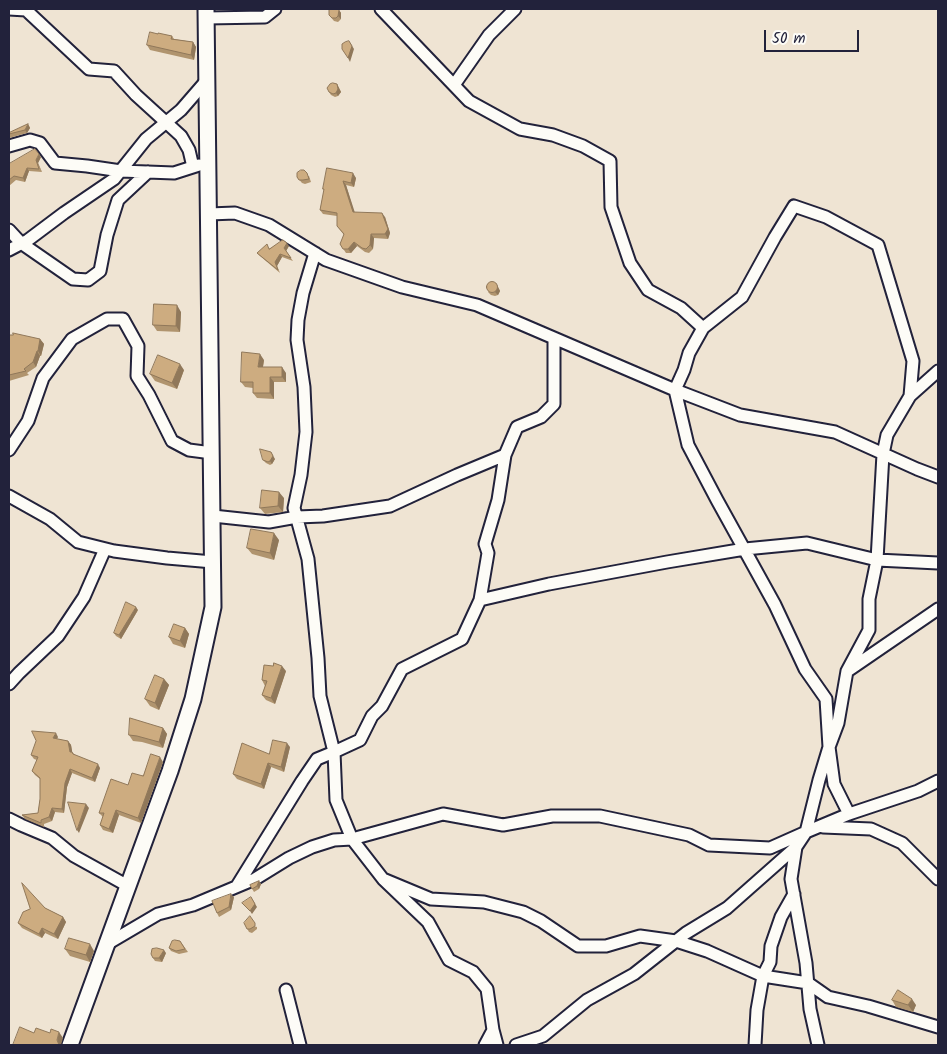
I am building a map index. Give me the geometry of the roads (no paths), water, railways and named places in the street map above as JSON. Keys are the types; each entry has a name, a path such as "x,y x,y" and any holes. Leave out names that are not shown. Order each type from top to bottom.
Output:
{"main road":[{"path":"70,1045 170,771 193,699 213,607 206,14"}],"street":[{"path":"9,9 26,10 89,69 114,71 136,96 181,136 189,150 193,167"},
{"path":"206,14 266,17 275,9"},
{"path":"382,9 469,101 520,129 553,135 583,146 610,161 611,206 630,263 648,290 680,308 703,328"},
{"path":"454,85 489,35 515,9"},
{"path":"9,250 28,240 114,179 146,139 180,110 207,80"},
{"path":"9,146 30,140 40,143 55,163 121,171 174,173 208,162"},
{"path":"9,230 21,243 74,279 88,280 100,271 107,235 118,200 148,172"},
{"path":"849,814 834,784 828,748 826,699 805,669 775,605 716,500 688,445 675,390 689,353 703,328 742,297 794,206 826,217 878,246 913,361 910,396"},
{"path":"209,214 235,213 269,225 326,260 402,286 477,305 675,390 740,415 835,432 938,478"},
{"path":"315,253 303,293 298,320 297,340 304,387 306,432 301,475 294,508 308,559 320,696 334,752 336,800 352,839 383,879 428,922 449,960 473,972 487,989 497,1045"},
{"path":"9,450 28,421 43,378 72,338 107,319 124,319 138,346 136,376 149,396 172,440 189,450 212,453"},
{"path":"237,886 317,759 360,740 372,716 382,706 402,669 462,639 480,600 488,553 485,544 498,500 505,455 517,427 541,417 554,404 554,338"},
{"path":"516,1045 543,1036 588,1000 634,974 686,933 727,908 796,847 806,832 828,748 838,724 847,671 869,630 869,599 877,560 883,454 887,435 910,396 938,371"},
{"path":"213,516 269,522 390,506 505,455"},
{"path":"9,496 50,520 78,542 114,551 213,562"},
{"path":"480,600 550,584 667,562 745,549 807,543 877,560 938,563"},
{"path":"9,684 19,672 58,636 84,597 105,549"},
{"path":"847,671 938,609"},
{"path":"107,944 158,914 193,905 255,879 289,858 312,847 334,840 352,839 443,814 503,826 552,816 600,816 689,835 708,845 770,848 849,814 918,791 938,781"},
{"path":"9,819 52,838 74,856 128,886"},
{"path":"819,827 871,829 902,843 938,880"},
{"path":"796,847 791,879 806,963 810,1009 818,1045"},
{"path":"383,879 432,899 484,902 523,912 541,921 578,946 606,946 640,936 676,941 707,951 763,976 808,983 828,997 868,1006 938,1027"},
{"path":"754,1045 757,1010 763,976 770,962 771,946 781,917 794,894"},
{"path":"286,990 300,1045"},
{"path":"485,1045 493,1030"}]}
